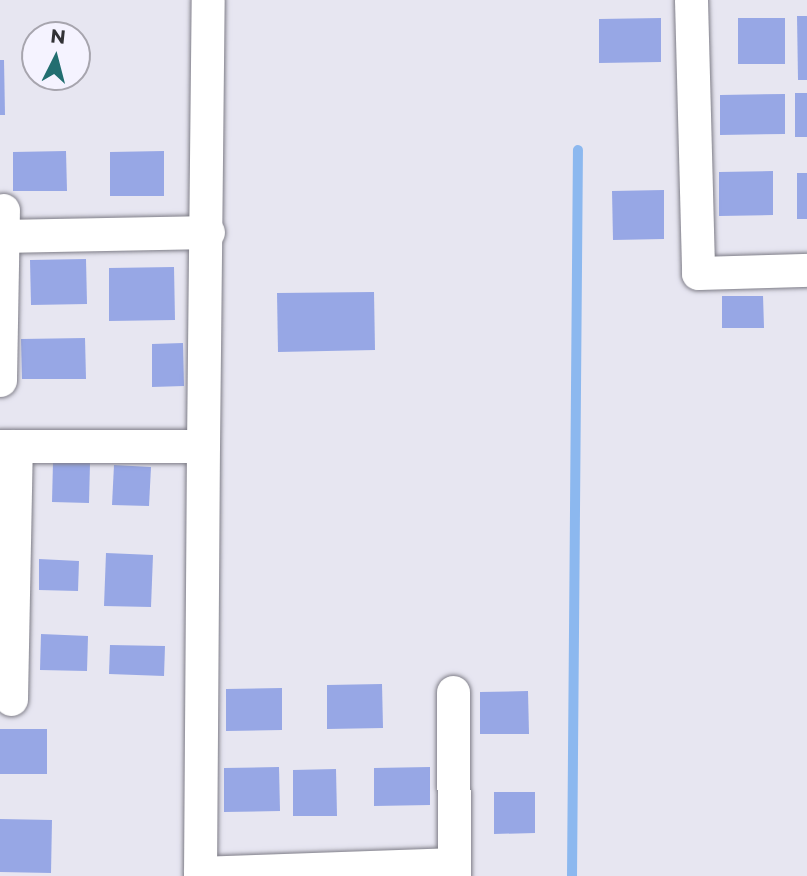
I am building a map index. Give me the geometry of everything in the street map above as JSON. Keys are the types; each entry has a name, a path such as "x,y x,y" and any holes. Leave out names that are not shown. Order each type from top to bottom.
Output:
{"street":[{"path":"208,0 208,233 203,446 200,875 454,870 453,692"},
{"path":"691,0 698,273 807,270"},
{"path":"0,380 3,223 208,233"},
{"path":"11,699 8,446 203,446"}],"building":[{"path":"797,16 807,16 807,80 798,80"},
{"path":"661,18 661,62 599,63 599,19"},
{"path":"738,18 785,18 785,64 738,64"},
{"path":"0,60 4,60 5,115 0,115"},
{"path":"795,93 807,93 807,137 795,137"},
{"path":"785,94 785,134 720,135 720,95"},
{"path":"66,151 67,191 13,191 13,152"},
{"path":"164,151 164,196 110,196 110,152"},
{"path":"773,171 773,215 719,216 719,172"},
{"path":"797,173 807,173 807,219 797,219"},
{"path":"664,190 664,239 613,240 612,191"},
{"path":"86,259 87,304 31,305 30,260"},
{"path":"174,267 175,320 109,321 109,268"},
{"path":"374,292 375,350 278,352 277,293"},
{"path":"722,296 763,296 764,328 722,328"},
{"path":"85,338 86,379 22,379 21,339"},
{"path":"183,343 184,386 152,387 152,344"},
{"path":"53,462 90,463 89,503 52,502"},
{"path":"114,465 151,467 149,506 112,505"},
{"path":"106,553 153,555 151,607 104,606"},
{"path":"39,559 79,561 78,591 39,590"},
{"path":"41,634 88,636 87,671 40,670"},
{"path":"110,645 165,646 164,676 109,674"},
{"path":"382,684 383,728 327,729 327,685"},
{"path":"282,688 282,730 226,731 226,689"},
{"path":"528,691 529,734 480,734 480,692"},
{"path":"0,729 47,729 47,774 0,774"},
{"path":"279,767 280,811 224,812 224,768"},
{"path":"430,767 430,805 374,806 374,768"},
{"path":"336,769 337,816 293,816 293,770"},
{"path":"494,792 535,792 535,833 494,834"},
{"path":"0,819 52,820 51,873 0,872"}],"waterway":[{"path":"572,876 578,150"}]}
